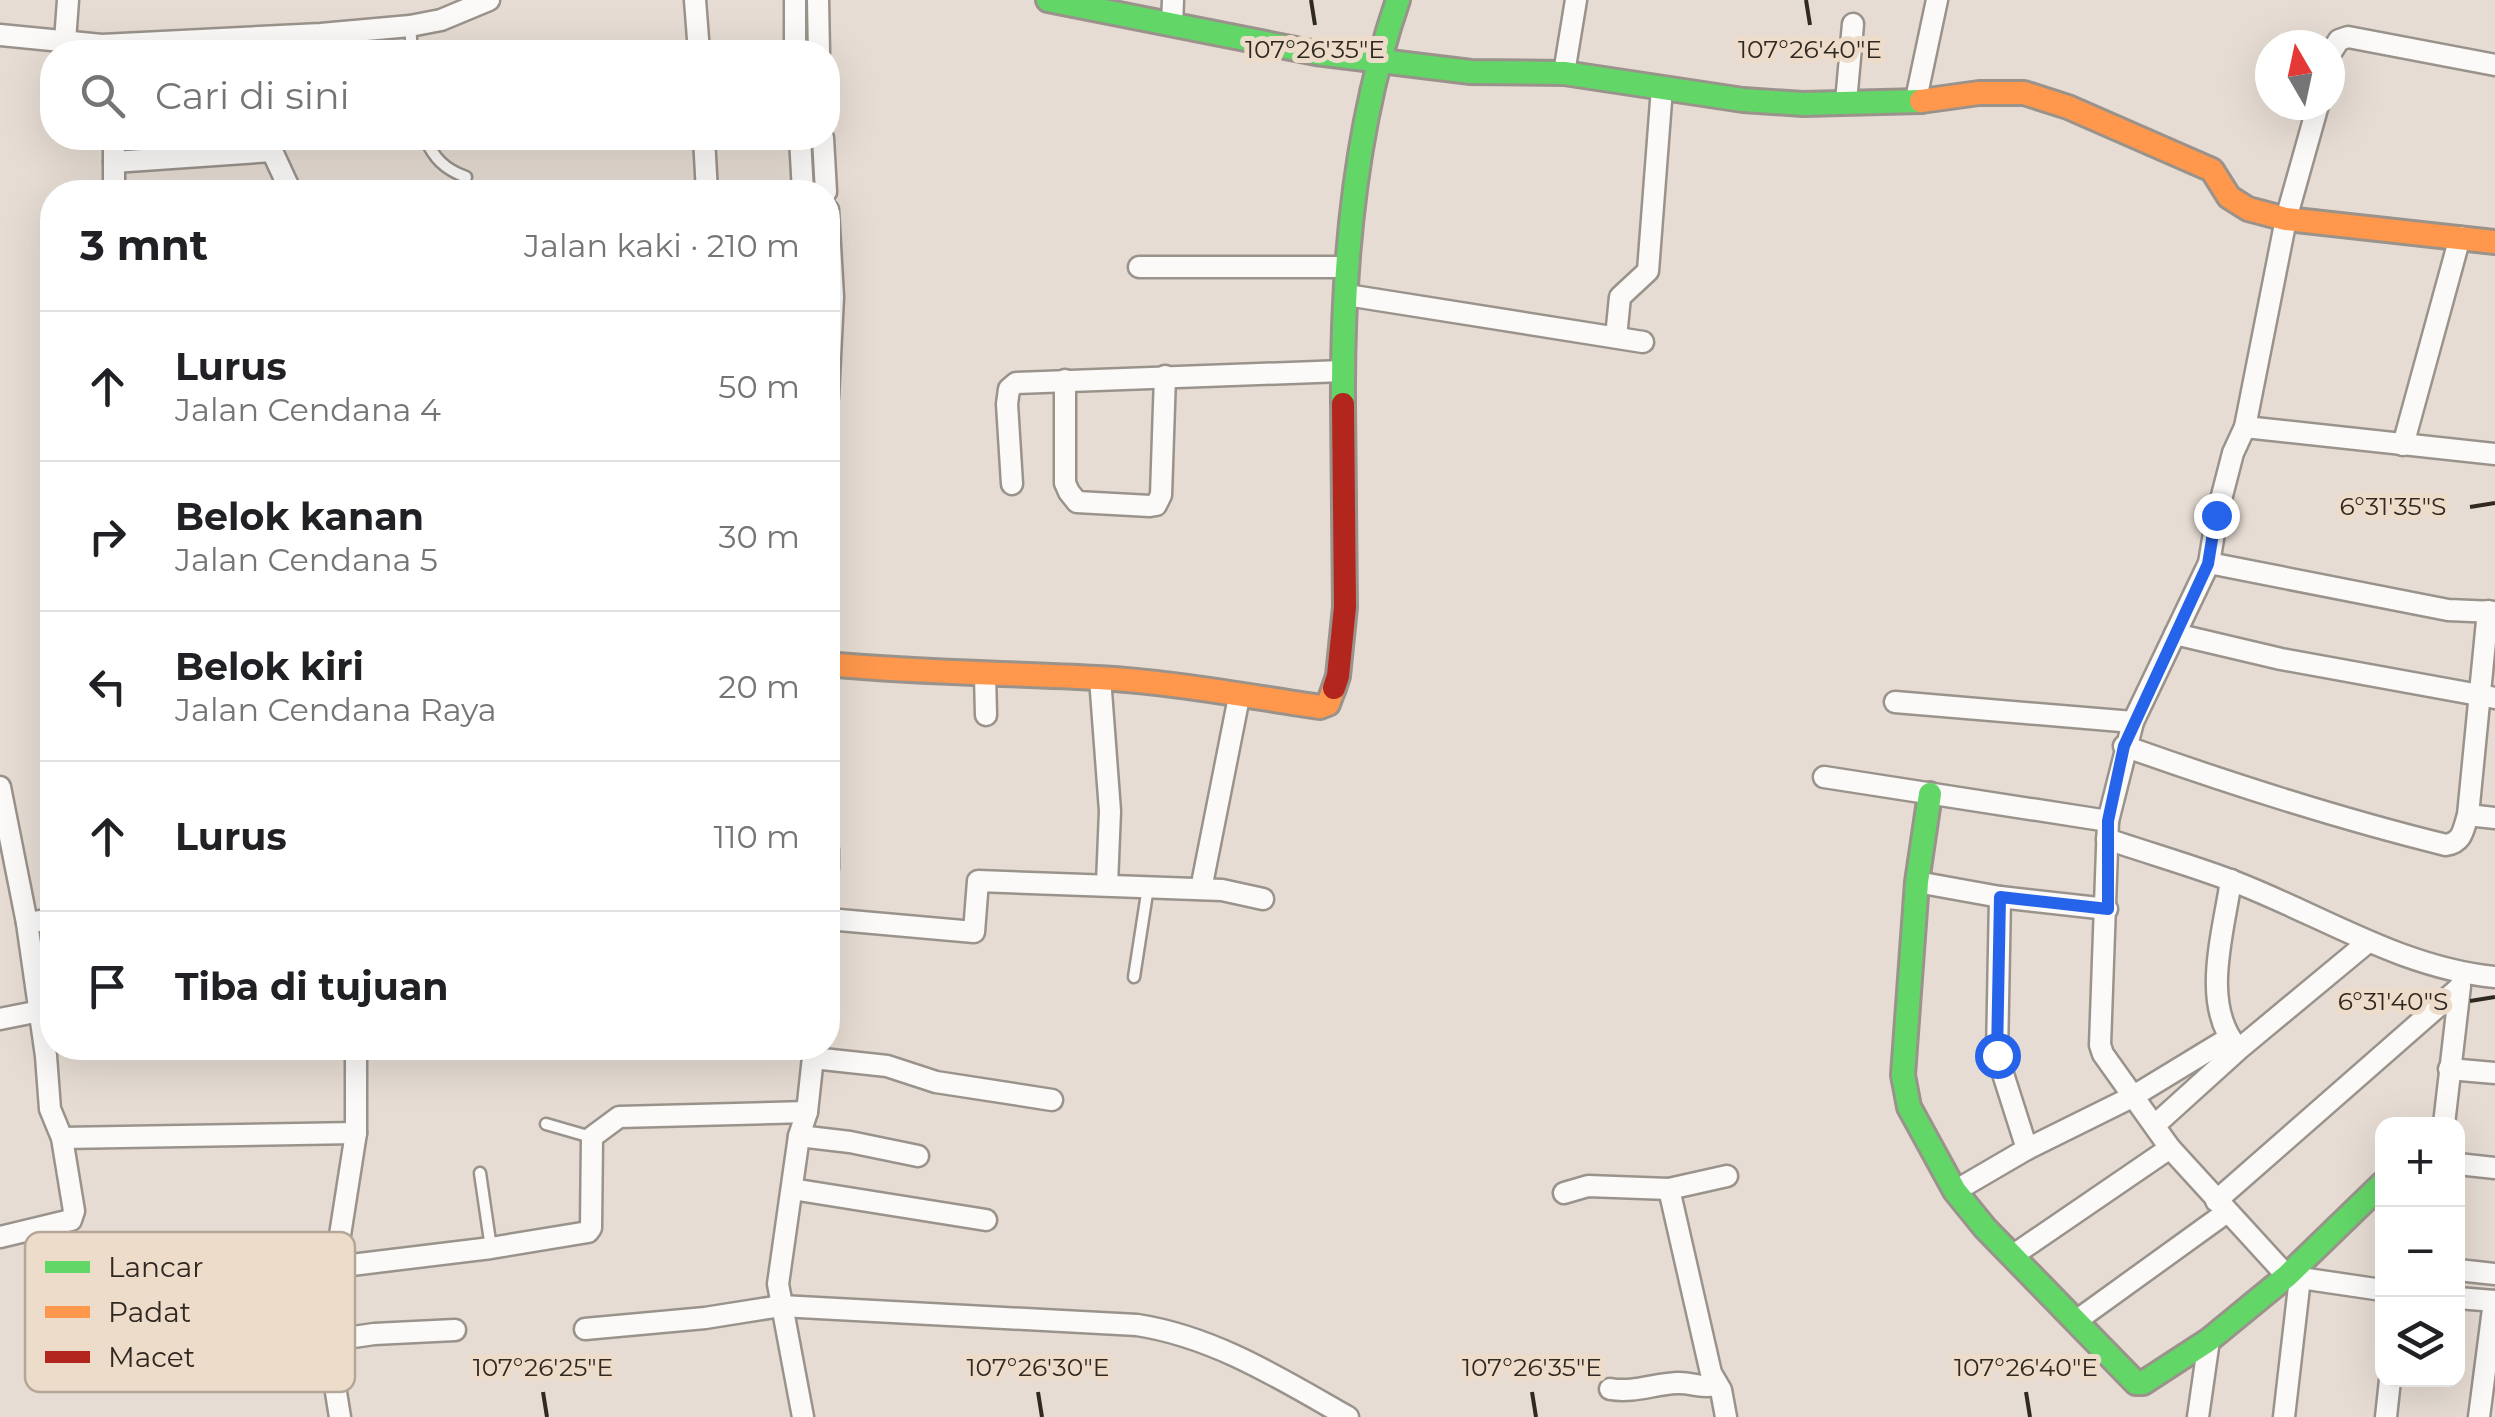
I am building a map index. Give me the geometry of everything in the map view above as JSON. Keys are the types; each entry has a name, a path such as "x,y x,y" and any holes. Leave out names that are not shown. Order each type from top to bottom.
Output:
{"street":[{"path":"65,40 68,0"},
{"path":"299,40 442,20 490,0"},
{"path":"695,0 698,40"},
{"path":"795,0 795,40"},
{"path":"818,0 818,40"},
{"path":"1048,0 1172,12 1254,42 1377,60 1471,72 1564,73 1744,100 1804,104 2024,93 2068,107 2212,170 2230,197 2248,209 2286,218 2495,242"},
{"path":"840,665 1170,684 1320,707 1330,701 1338,676 1345,607 1342,371 1355,181 1377,60 1398,0"},
{"path":"1564,73 1576,0"},
{"path":"1916,99 1937,0"},
{"path":"1846,102 1853,24"},
{"path":"0,36 43,40"},
{"path":"2345,39 2495,65"},
{"path":"1616,337 1620,296 1648,271 1662,88"},
{"path":"2314,120 2286,218 2245,427 2216,515 2208,564 2124,746 2108,830 2100,1044 2132,1097 2170,1148 2221,1206 2294,1277 2375,1289"},
{"path":"114,150 114,180"},
{"path":"114,162 219,150"},
{"path":"274,150 287,180"},
{"path":"705,150 706,180"},
{"path":"801,150 803,180"},
{"path":"824,150 825,180"},
{"path":"2403,445 2460,238"},
{"path":"1139,267 1348,267"},
{"path":"1347,295 1643,342"},
{"path":"1012,484 1007,404 1010,389 1027,382 1342,371"},
{"path":"1065,380 1068,492 1078,502 1150,506 1160,502 1161,494 1165,376"},
{"path":"2245,427 2495,454"},
{"path":"2124,746 2300,806 2446,844 2461,838 2486,697 2491,611 2448,610 2208,564"},
{"path":"2175,634 2317,666 2486,697"},
{"path":"985,675 986,715"},
{"path":"1100,678 1110,811 1107,884"},
{"path":"1201,890 1239,697"},
{"path":"1895,702 2133,722"},
{"path":"1824,777 2108,830 2461,981 2495,977"},
{"path":"0,787 40,1011 0,1019"},
{"path":"1930,794 1917,882 1903,1088 1909,1107 1955,1191 2012,1256 2139,1384 2209,1340 2294,1277 2375,1191"},
{"path":"2468,815 2495,818"},
{"path":"2231,880 2217,993 2234,1043"},
{"path":"840,921 974,932 978,881 1222,890 1263,899"},
{"path":"1917,882 2000,897 2108,909"},
{"path":"2000,897 1997,1055 2026,1149"},
{"path":"26,923 40,921"},
{"path":"1955,1191 2026,1149 2234,1043 2368,942"},
{"path":"2445,1117 2461,981"},
{"path":"2076,1321 2221,1206 2461,981"},
{"path":"2155,1126 2234,1043"},
{"path":"840,1058 887,1066 936,1082 1052,1100"},
{"path":"0,1237 71,1220 74,1211 62,1138 50,1109 45,1060"},
{"path":"340,1232 356,1133 356,1060"},
{"path":"803,1417 778,1284 813,1060"},
{"path":"2449,1069 2495,1073"},
{"path":"355,1265 588,1232 592,1138 620,1117 807,1112"},
{"path":"62,1138 356,1133"},
{"path":"800,1136 918,1156"},
{"path":"2012,1256 2170,1148"},
{"path":"2465,1165 2495,1168"},
{"path":"1564,1194 1588,1186 1668,1189 1726,1176"},
{"path":"792,1189 986,1220"},
{"path":"1668,1189 1726,1417"},
{"path":"2465,1271 2495,1274"},
{"path":"2284,1417 2294,1277"},
{"path":"2465,1299 2494,1301 2479,1417"},
{"path":"585,1329 706,1318 781,1306 1099,1321 1161,1329 1244,1359 1348,1417"},
{"path":"355,1332 455,1330"},
{"path":"2198,1417 2209,1340"},
{"path":"1610,1388 1633,1392 1678,1382 1698,1388 1717,1385"},
{"path":"2386,1417 2389,1387"},
{"path":"338,1392 340,1417"}],"lane":[{"path":"410,26 411,40"},
{"path":"431,150 449,171 466,177"},
{"path":"1134,977 1148,886"},
{"path":"546,1124 592,1138"},
{"path":"480,1173 492,1248"}],"traffic: fast":[{"path":"1048,0 1316,53 1471,72 1564,73 1743,100 1803,104 1921,101"},
{"path":"1343,404 1345,302 1354,199 1371,98 1398,0"},
{"path":"1930,794 1917,882 1903,1075 1909,1107 1955,1191 1985,1228 2136,1383 2143,1383 2209,1340 2287,1276 2375,1191"}],"traffic: slow":[{"path":"1921,101 1979,93 2024,93 2068,107 2212,170 2229,197 2248,209 2286,219 2495,242"},
{"path":"840,665 1126,680 1320,707 1328,704 1334,688"}],"traffic: jam":[{"path":"1334,688 1345,607 1343,404"}],"route":[{"path":"1997,1055 2000,897 2108,909 2108,821 2124,746 2208,564 2216,515"}]}
